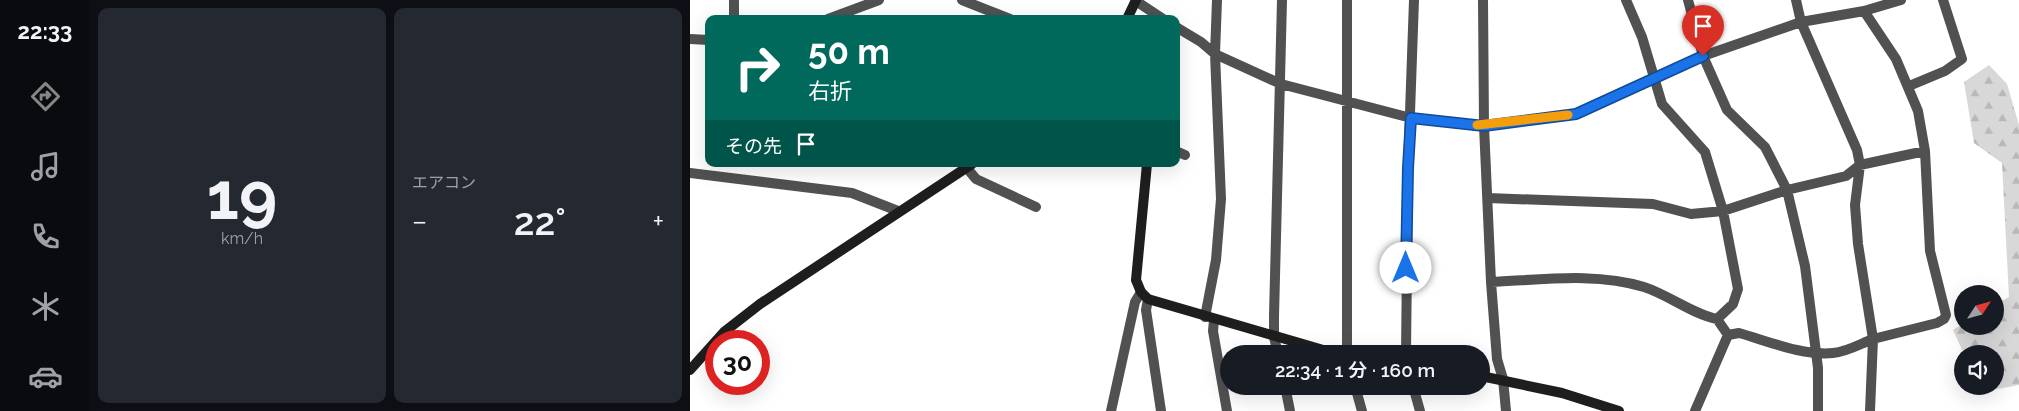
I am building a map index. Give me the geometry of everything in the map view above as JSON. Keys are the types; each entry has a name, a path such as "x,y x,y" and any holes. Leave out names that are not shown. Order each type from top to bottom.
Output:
{"street":[{"path":"734,0 734,15"},
{"path":"839,15 879,0"},
{"path":"962,0 1000,15"},
{"path":"1129,15 1136,0 1157,15"},
{"path":"1217,0 1215,54 1221,199 1209,318 1227,411"},
{"path":"1276,345 1274,336 1282,0"},
{"path":"1347,0 1347,345"},
{"path":"1406,345 1408,168 1414,0"},
{"path":"1483,0 1484,126 1491,282 1497,359 1503,379 1506,411"},
{"path":"1626,0 1642,37 1652,78 1662,104 1705,152 1723,211 1738,289 1733,304 1717,319"},
{"path":"1688,0 1703,56 1727,110 1765,147 1786,190 1805,266 1816,353 1818,411"},
{"path":"1796,0 1801,22 1857,150 1860,165 1854,205 1858,244 1873,339 1870,411"},
{"path":"1180,29 1201,42 1215,54 1281,84 1346,103 1411,118 1484,126 1576,114 1703,56 1801,22 1864,11 1902,0"},
{"path":"1908,86 1945,71 1962,60 1943,0"},
{"path":"1728,335 1739,333 1816,353 1833,353 1847,350 1873,339 1937,322 1944,319 1946,315 1930,251 1925,151 1918,111 1896,59 1864,11"},
{"path":"690,39 705,40"},
{"path":"1488,198 1653,204 1690,214 1723,211 1786,190 1846,176 1860,165 1925,151"},
{"path":"690,370 724,332 760,304 967,167"},
{"path":"970,167 976,179 1036,208"},
{"path":"1147,167 1136,280 1145,296 1161,411"},
{"path":"690,173 852,193 898,212"},
{"path":"1491,282 1579,279 1614,281 1643,287 1717,319 1728,335"},
{"path":"1112,411 1135,302 1145,296 1209,318 1306,345"},
{"path":"1695,411 1728,335"},
{"path":"1490,377 1562,393 1619,411"},
{"path":"1287,395 1290,411"},
{"path":"1358,395 1362,411"},
{"path":"1416,395 1420,411"}],"green space":[{"path":"1989,65 2007,84 2019,125 2019,385 2004,388 2004,345 1960,345 1955,335 2004,335 2004,300 2009,297 2002,163 1974,143 1964,82"}],"slow traffic":[{"path":"1477,125 1484,126 1568,115"}],"route":[{"path":"1406,268 1411,118 1484,126 1576,114 1703,56"}]}
